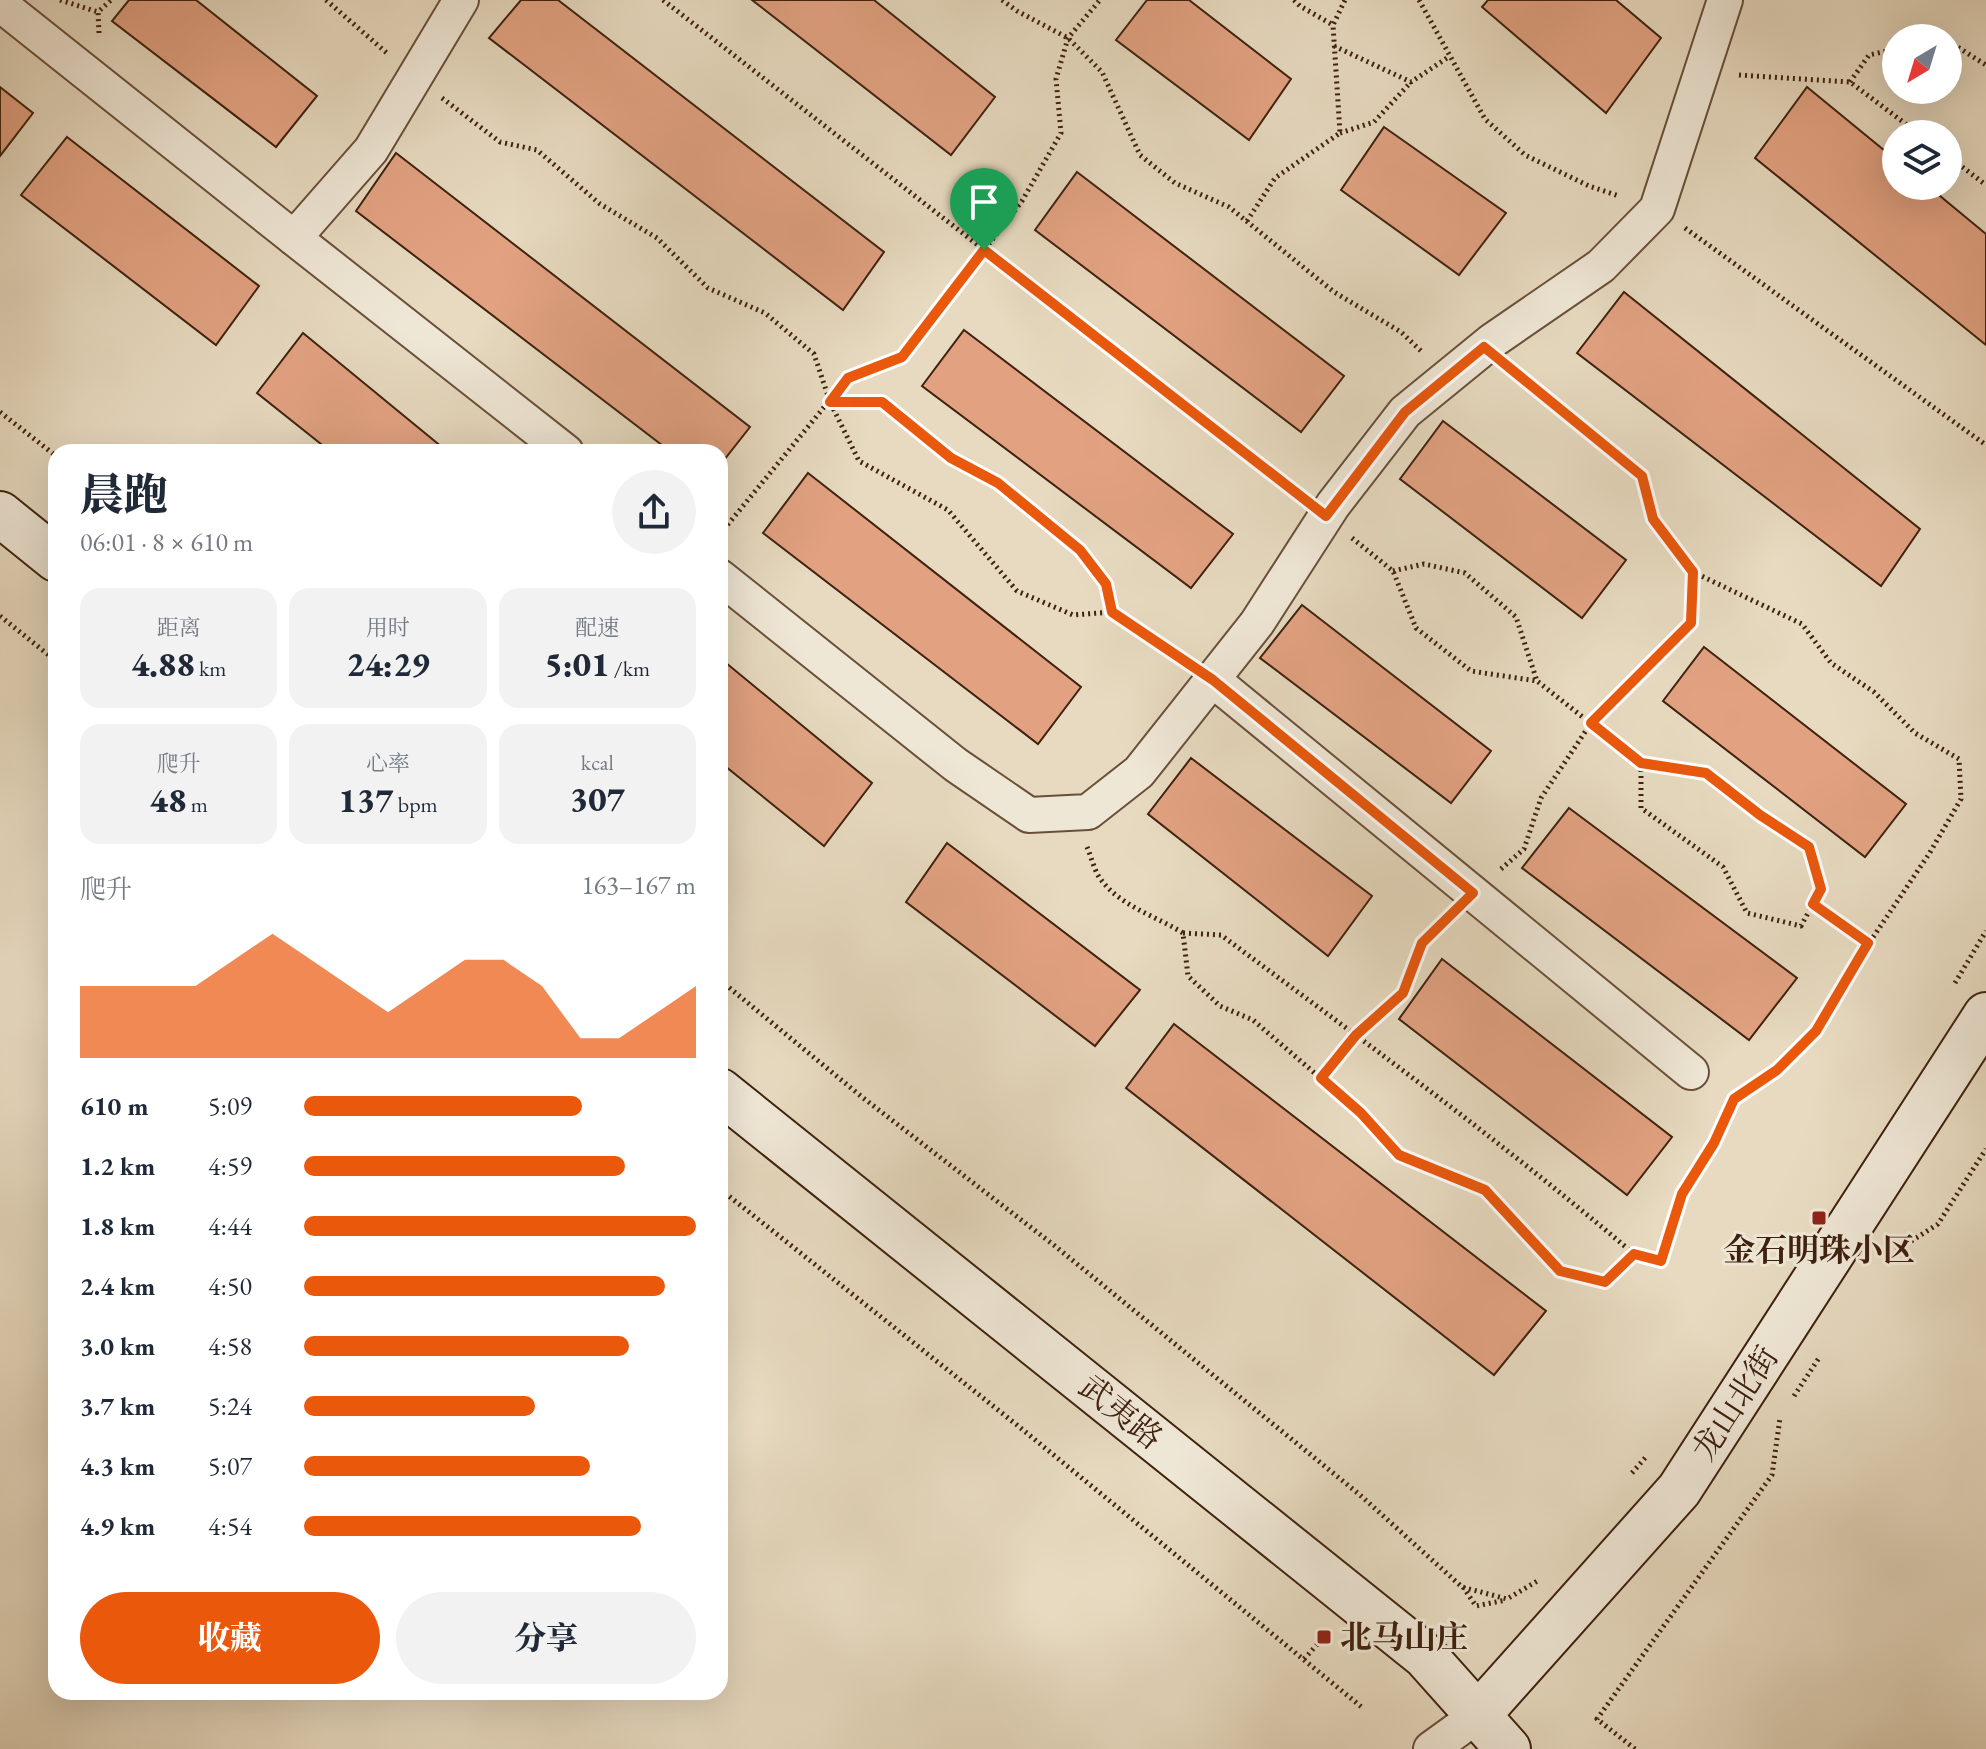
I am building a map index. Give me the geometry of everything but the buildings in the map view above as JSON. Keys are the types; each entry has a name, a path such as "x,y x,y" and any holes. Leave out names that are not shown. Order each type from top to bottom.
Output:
{"main road":[{"path":"0,514 48,553"},
{"name":"龙山北街","path":"1478,1715 1679,1490 1967,1006"},
{"name":"武夷路","path":"728,1097 1425,1656 1508,1749"}],"street":[{"path":"294,238 371,150 461,0"},
{"path":"728,583 956,765 1029,815 1088,812 1139,772 1213,680 1257,623 1326,516 1405,412 1484,347 1601,266 1657,209 1725,0"},
{"path":"0,4 556,444"},
{"path":"1213,680 1691,1072"},
{"name":"龙山北街","path":"1431,1749 1478,1715"}],"path":[{"path":"60,0 98,12"},
{"path":"326,0 415,77 500,142 537,150 600,204 657,238 708,288 765,313 814,354 830,402 859,461 948,510 1017,591 1073,615 1112,612 1213,680"},
{"path":"663,0 1393,571 1416,628 1471,671 1537,681 1641,763 1706,773 1760,815 1809,847 1821,889 1801,926 1747,913 1723,867 1641,808 1641,763"},
{"path":"1002,0 1068,38 1102,72 1140,155 1175,183 1229,207 1334,292 1401,332 1448,377"},
{"path":"728,524 848,378 902,357 1022,201 1061,133 1056,79 1068,38 1100,0"},
{"path":"1294,0 1333,25"},
{"path":"1340,133 1333,25 1345,0"},
{"path":"1419,0 1485,119 1525,155 1589,186 1657,209 1986,445"},
{"path":"1334,46 1411,82"},
{"path":"1962,50 1986,65"},
{"path":"1850,82 1869,55 1882,52"},
{"path":"1247,221 1275,178 1340,133 1374,122 1411,82 1450,56"},
{"path":"1702,73 1850,82 1900,120"},
{"path":"1962,167 1986,185"},
{"path":"1074,813 1099,877 1129,906 1183,933 1221,935 1547,1180 1634,1254 1661,1261 1682,1194 1714,1143 1734,1099 1777,1070 1816,1031 1868,943 1929,854 1961,799 1959,759 1915,733 1874,692 1831,663 1802,624 1693,572 1653,519 1642,476 1484,347"},
{"path":"830,402 882,402 951,458 998,483 1080,550 1106,584 1112,612"},
{"path":"0,412 48,450"},
{"path":"1393,571 1424,564 1465,573 1516,617 1537,681"},
{"path":"1321,1078 1356,1035 1403,993 1422,943 1524,849 1541,798 1591,723 1691,623 1693,572"},
{"path":"0,616 48,655"},
{"path":"1813,904 1868,943"},
{"path":"1967,1006 1986,931"},
{"path":"1183,933 1188,976 1220,1006 1253,1020 1361,1113 1399,1155 1485,1190 1560,1271 1605,1282 1634,1254"},
{"path":"728,987 862,1097 1055,1246 1336,1475 1462,1587 1476,1606 1507,1599 1547,1574"},
{"path":"1891,1254 1938,1224 1986,1149"},
{"path":"728,1195 1017,1425 1364,1709"},
{"path":"1635,1749 1597,1719 1772,1475 1778,1421 1819,1358"},
{"path":"1628,1479 1648,1455"},
{"path":"1462,1587 1507,1599"},
{"path":"1304,1659 1324,1637"}],"place":[{"name":"金石明珠小区","path":"1819,1218"},
{"name":"北马山庄","path":"1324,1637"}],"route":[{"path":"984,250 1326,516 1405,412 1484,347 1642,476 1653,519 1693,572 1691,623 1591,723 1641,763 1706,773 1760,815 1809,847 1821,889 1813,904 1868,943 1816,1031 1777,1070 1734,1099 1714,1143 1682,1194 1661,1261 1634,1254 1605,1282 1560,1271 1485,1190 1399,1155 1361,1113 1321,1078 1356,1035 1403,993 1422,943 1473,893 1213,680 1112,612 1106,584 1080,550 998,483 951,458 882,402 830,402 848,378 902,357 984,250"}]}
